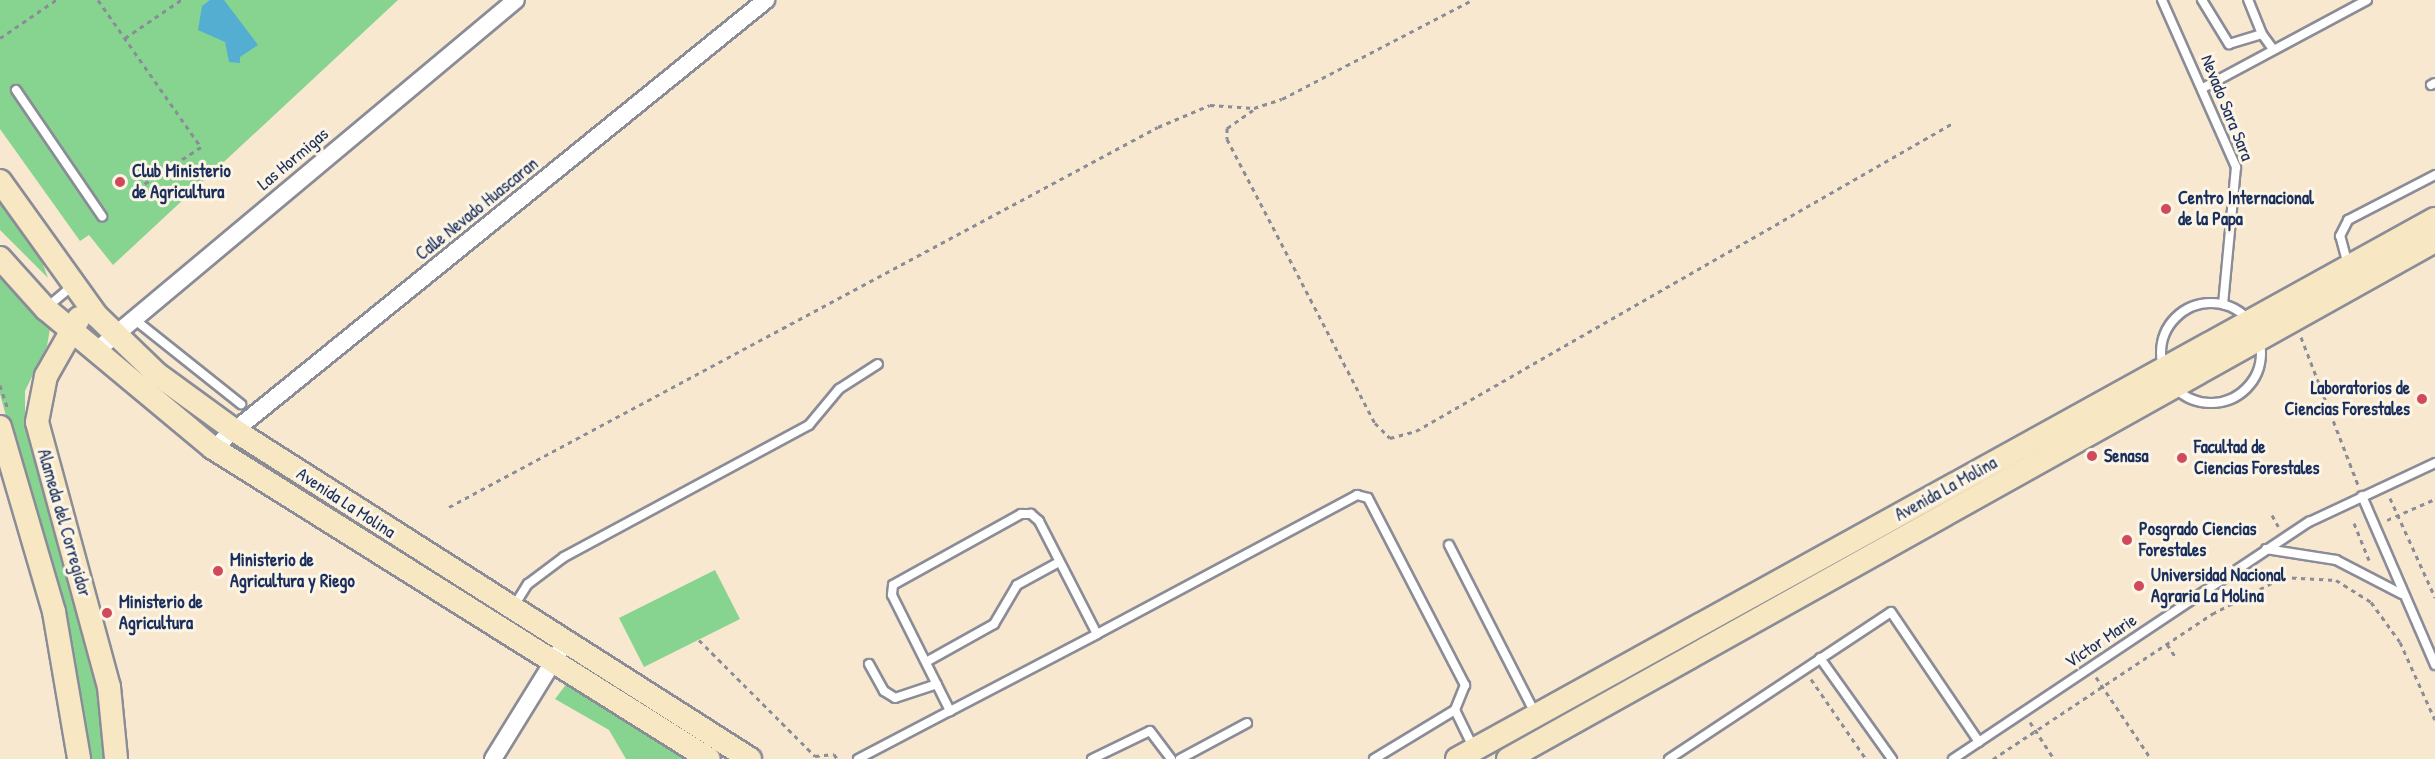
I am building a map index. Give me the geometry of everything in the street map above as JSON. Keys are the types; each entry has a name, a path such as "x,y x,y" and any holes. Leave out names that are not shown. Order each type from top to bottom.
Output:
{"main road":[{"name":"Avenida La Molina","path":"0,181 75,290 115,335 234,430 513,610 559,652 709,759"},
{"name":"Avenida La Molina","path":"1508,759 2254,330 2349,267 2435,219"},
{"name":"Avenida La Molina","path":"2254,330 2294,318 2435,241"},
{"name":"Avenida La Molina","path":"0,258 46,309 213,448 559,652 750,759"},
{"name":"Alameda del Corregidor","path":"75,290 79,318 46,376 38,422 109,687 116,759"},
{"name":"Avenida La Molina","path":"1466,754 2168,378"},
{"name":"Alameda del Corregidor","path":"5,421 54,612 79,759"}],"street":[{"name":"Las Hormigas","path":"96,351 516,0"},
{"name":"Calle Nevado Huascaran","path":"213,448 766,0"},
{"path":"493,759 559,652"}],"lane":[{"name":"Nevado Sara Sara","path":"2162,0 2203,88 2236,167 2223,304"},
{"path":"2202,0 2224,42 2262,34"},
{"path":"2248,0 2262,34 2273,50"},
{"path":"2203,88 2367,0"},
{"path":"16,90 102,216"},
{"path":"2349,267 2340,236 2349,220 2435,175"},
{"path":"46,309 75,290"},
{"path":"2205,303 2223,304 2254,330 2256,376 2244,391 2208,403 2168,378 2164,334 2174,319 2205,303"},
{"path":"134,319 240,404"},
{"path":"513,610 528,584 558,562 809,425 839,389 878,364"},
{"name":"Víctor Marie","path":"1953,759 2266,549 2362,496 2435,463"},
{"path":"858,759 1357,495 1368,498 1376,510 1465,685 1455,710 1466,754"},
{"path":"2362,496 2372,527 2435,665"},
{"path":"950,711 892,595 899,578 1021,514 1040,521 1097,634"},
{"path":"1449,545 1536,715"},
{"path":"2266,549 2336,560 2402,594"},
{"path":"926,662 994,624 1017,585 1059,562"},
{"path":"1670,759 1891,612 1979,742"},
{"path":"1820,658 1892,759"},
{"path":"868,664 884,691 895,698 937,684"},
{"path":"1374,759 1455,710"},
{"path":"1180,759 1247,723"},
{"path":"1092,759 1150,731 1171,759"}],"path":[{"path":"0,38 56,0"},
{"path":"98,0 201,147 132,192"},
{"path":"124,38 181,0"},
{"path":"1472,0 1254,108 1227,128 1227,139 1375,423 1390,438 1416,431 1953,123"},
{"path":"449,507 1158,127 1210,105 1254,108"},
{"path":"2294,318 2362,496"},
{"path":"0,385 5,421"},
{"path":"2388,494 2433,588 2435,597"},
{"path":"2372,527 2435,499"},
{"path":"2272,514 2278,526"},
{"path":"2354,523 2369,560"},
{"path":"1993,759 2248,591 2283,577 2336,580 2371,602 2400,642 2435,720"},
{"path":"2371,602 2376,591"},
{"path":"699,640 815,756 834,754 837,759"},
{"path":"2168,644 2176,658"},
{"path":"2091,668 2151,759"},
{"path":"1810,677 1866,759"},
{"path":"2024,713 2054,759"}],"green space":[{"name":"Club Ministerio de Agricultura","path":"0,0 398,0 113,265 89,235 80,241 0,129"},
{"path":"0,199 40,256 48,278 0,230"},
{"path":"0,278 51,323 47,346 25,391 25,420 99,685 106,759 87,759 74,664 0,394"},
{"path":"715,570 740,619 644,667 619,618"},
{"path":"568,682 691,759 626,759 609,730 555,699"}],"water":[{"path":"210,0 224,0 258,45 240,57 240,63 229,62 225,42 198,30 202,6"}],"place":[{"name":"Club Ministerio de Agricultura","path":"120,182"},
{"name":"Centro Internacional de la Papa","path":"2166,209"},
{"name":"Laboratorios de Ciencias Forestales","path":"2422,399"},
{"name":"Senasa","path":"2092,456"},
{"name":"Facultad de Ciencias Forestales","path":"2182,458"},
{"name":"Posgrado Ciencias Forestales","path":"2127,540"},
{"name":"Ministerio de Agricultura y Riego","path":"218,571"},
{"name":"Universidad Nacional Agraria La Molina","path":"2139,586"},
{"name":"Ministerio de Agricultura","path":"107,613"}]}
